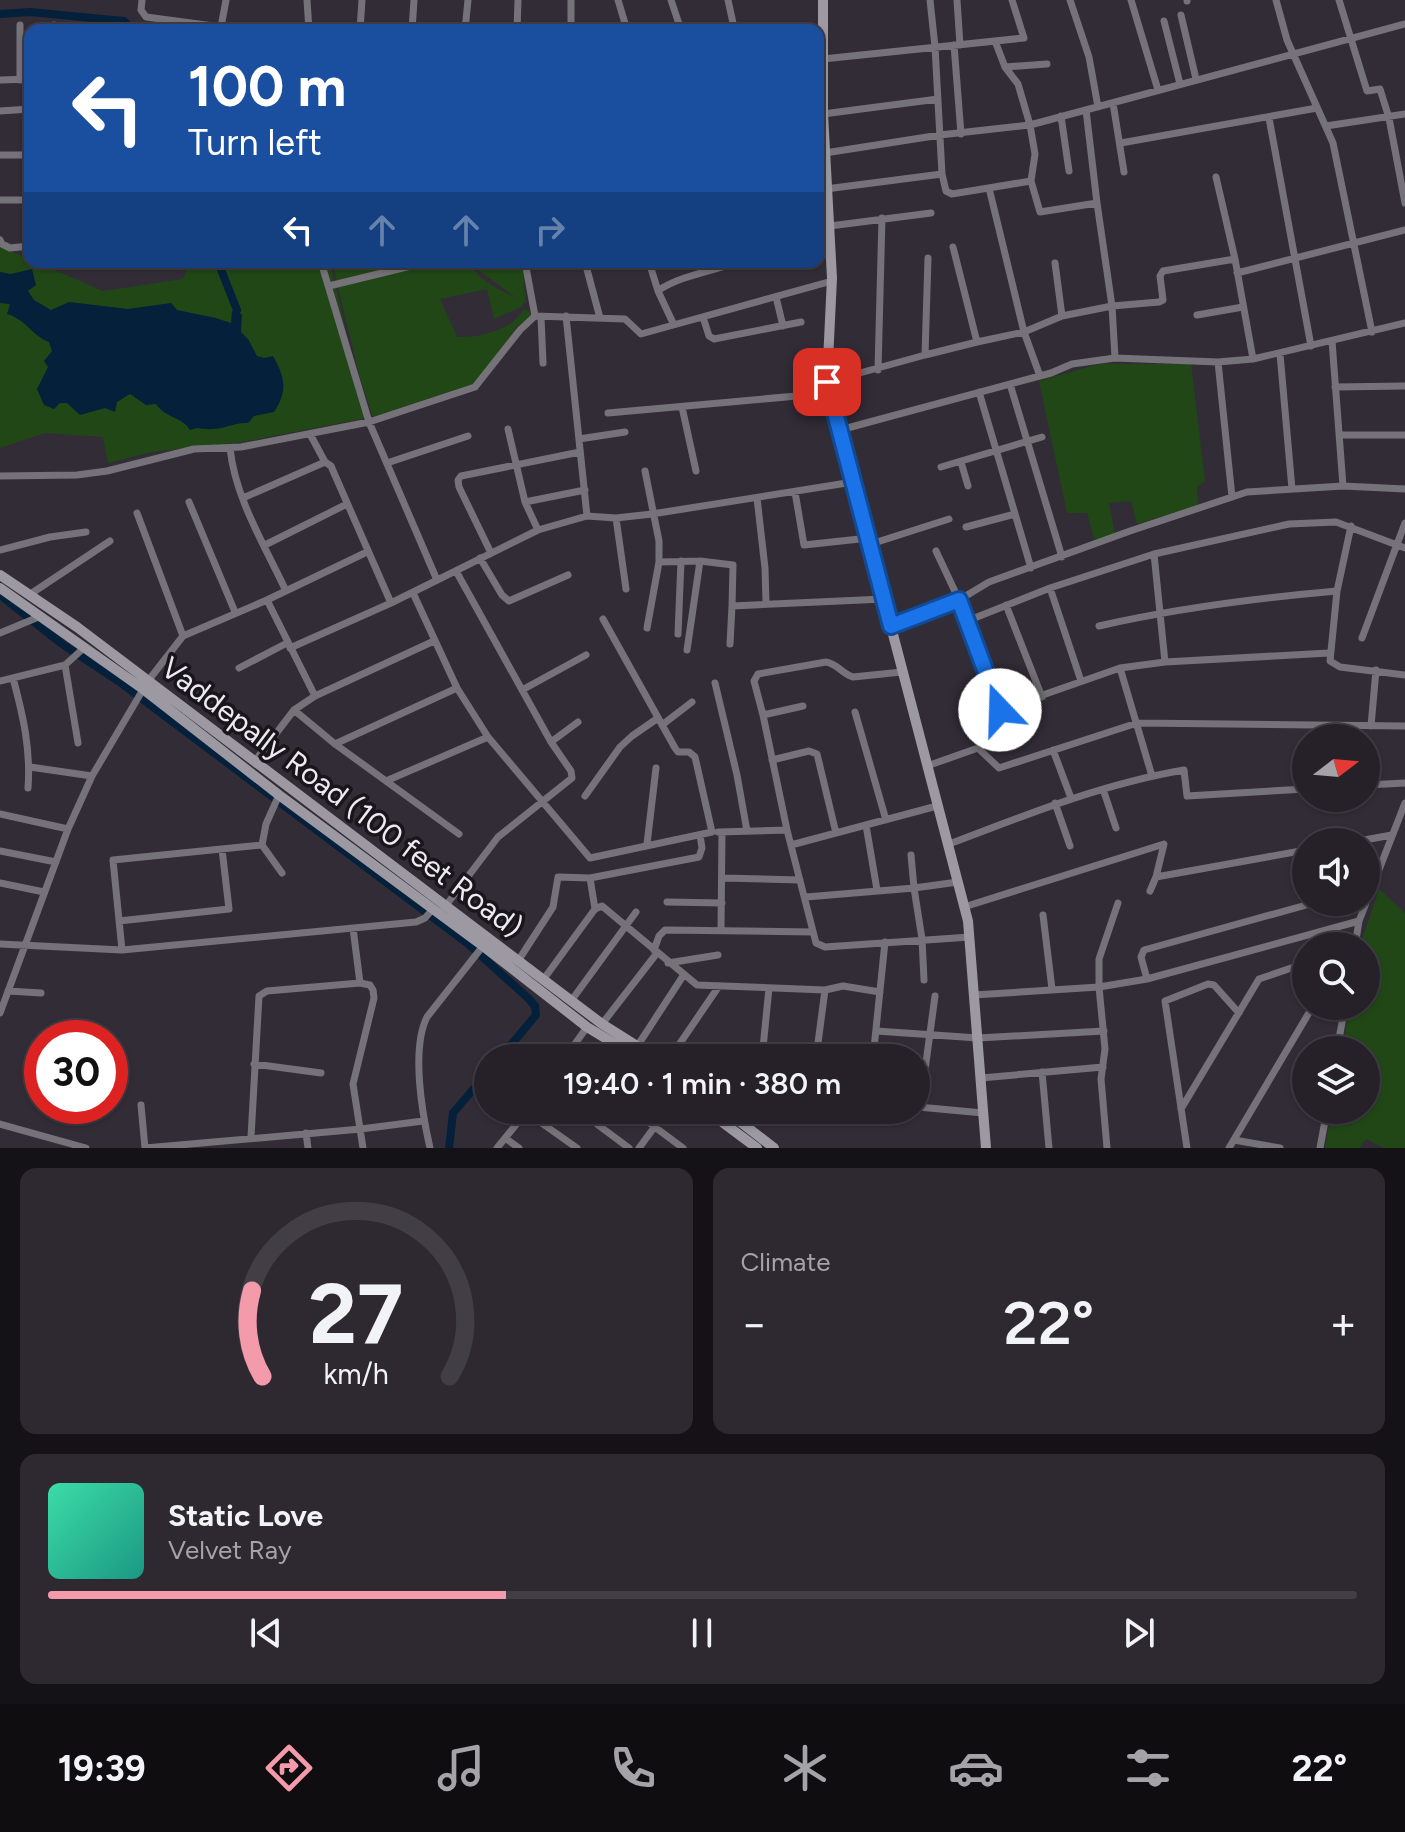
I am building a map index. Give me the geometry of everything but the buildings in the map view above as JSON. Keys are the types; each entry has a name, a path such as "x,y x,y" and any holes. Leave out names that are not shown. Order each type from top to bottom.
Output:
{"main road":[{"path":"821,24 823,0"},
{"path":"824,147 824,171"},
{"path":"824,194 830,226 832,281 828,388 964,907 970,937 986,1148"},
{"name":"Vaddepally Road (100 feet Road)","path":"0,575 29,595 142,691 255,761 435,911 518,961 544,985"},
{"path":"0,588 34,619 79,652 142,691 277,800 481,947 636,1044"},
{"path":"566,1002 587,1027 615,1044"},
{"path":"728,1124 764,1147"},
{"path":"740,1124 764,1147"}],"street":[{"path":"142,0 141,10 146,17 198,24"},
{"path":"222,24 226,0"},
{"path":"307,0 309,24"},
{"path":"360,24 362,0"},
{"path":"412,24 414,0"},
{"path":"466,24 468,0"},
{"path":"517,24 518,0"},
{"path":"571,0 571,24"},
{"path":"618,0 625,24"},
{"path":"671,0 679,24"},
{"path":"728,0 733,23"},
{"path":"930,0 942,174 948,193 1031,181"},
{"path":"957,0 961,134"},
{"path":"824,59 1024,38 1012,0"},
{"path":"1070,0 1089,57 1098,107"},
{"path":"1131,0 1158,90"},
{"path":"1276,0 1287,40 1333,143 1372,332"},
{"path":"1339,0 1367,91 1380,89 1389,118 1405,203"},
{"path":"1181,15 1196,79"},
{"path":"1164,21 1180,84"},
{"path":"825,153 1030,125 1405,24"},
{"path":"20,25 20,80"},
{"path":"995,41 1005,67 1018,84 1030,125 1035,154 1031,181 1040,212 1097,203"},
{"path":"1005,67 1047,64"},
{"path":"0,80 24,80"},
{"path":"824,108 938,99"},
{"path":"1113,103 1124,172"},
{"path":"1121,143 1317,108"},
{"path":"0,111 24,109"},
{"path":"1086,110 1112,306 1115,358"},
{"path":"1326,126 1405,114"},
{"path":"1061,116 1069,171"},
{"path":"1269,118 1311,346"},
{"path":"0,145 1,155 24,155"},
{"path":"824,189 942,174"},
{"path":"1216,177 1253,359"},
{"path":"989,188 1024,332 1040,376"},
{"path":"0,200 24,200"},
{"path":"824,230 830,226 931,213"},
{"path":"878,370 882,218"},
{"path":"1237,273 1405,230"},
{"path":"0,240 10,248 24,247"},
{"path":"953,247 977,342"},
{"path":"925,355 928,258"},
{"path":"608,413 828,388 925,355 1024,332 1062,316 1112,306 1162,301 1160,276 1166,270 1235,259"},
{"path":"1055,263 1062,316"},
{"path":"323,268 369,422 437,580"},
{"path":"329,286 402,268"},
{"path":"526,268 538,316 543,363"},
{"path":"587,268 600,318"},
{"path":"651,268 673,323"},
{"path":"658,291 670,282 721,268"},
{"path":"0,476 77,475 107,471 194,449 230,448 369,422 475,387 520,330 538,316 629,320 641,334 832,281"},
{"path":"776,297 783,326"},
{"path":"1197,315 1243,307"},
{"path":"566,316 587,516"},
{"path":"703,317 709,336 714,339 801,322"},
{"path":"840,430 1040,376 1072,364 1115,358 1218,362 1253,359 1405,323"},
{"path":"1332,341 1343,486"},
{"path":"1280,354 1292,489"},
{"path":"1218,362 1232,497"},
{"path":"1010,384 1062,557"},
{"path":"1335,387 1405,386"},
{"path":"979,392 1031,568"},
{"path":"682,407 696,471"},
{"path":"508,429 525,502 538,530"},
{"path":"579,439 625,432"},
{"path":"310,434 325,462 331,466 391,603"},
{"path":"1339,435 1405,435"},
{"path":"387,463 468,436"},
{"path":"941,467 1042,437"},
{"path":"230,448 232,469 243,498 286,591"},
{"path":"491,553 458,480 466,474 580,452"},
{"path":"243,498 325,462"},
{"path":"961,462 968,486"},
{"path":"645,471 659,541 659,562 647,628"},
{"path":"239,668 413,593 538,530 587,516 616,518 652,514 853,482"},
{"path":"891,626 959,600 989,582 1247,492 1343,486 1405,489"},
{"path":"525,502 585,490"},
{"path":"795,492 804,545 870,541 949,519"},
{"path":"757,498 766,603"},
{"path":"189,502 235,612"},
{"path":"265,545 347,504"},
{"path":"137,513 183,636"},
{"path":"966,527 1015,514"},
{"path":"616,518 626,589"},
{"path":"967,621 1050,588 1154,554 1289,524 1336,522 1405,548"},
{"path":"1362,638 1405,523"},
{"path":"1351,526 1337,591 1330,661 1340,667 1405,675"},
{"path":"0,550 50,537 86,532"},
{"path":"29,595 110,541"},
{"path":"927,766 978,748 1007,731 959,600 936,551"},
{"path":"0,1013 68,829 92,776 142,691 183,636 367,552"},
{"path":"1154,554 1165,662"},
{"path":"480,558 502,595 509,601 568,575"},
{"path":"678,634 681,561"},
{"path":"659,562 700,561 733,565 730,644"},
{"path":"687,650 700,561"},
{"path":"0,944 122,950 416,922 435,911 498,837 572,778 571,771 551,742 456,571"},
{"path":"1050,588 1081,681"},
{"path":"1099,626 1160,612 1257,598 1337,591"},
{"path":"413,593 457,688 488,737 590,858 712,832 787,830"},
{"path":"732,606 884,599"},
{"path":"267,600 315,696"},
{"path":"1006,605 1042,697"},
{"path":"0,633 34,619"},
{"path":"603,619 678,752 689,752 695,757 712,832"},
{"path":"255,761 294,710 315,696 434,641"},
{"path":"0,681 65,665 79,652"},
{"path":"1000,710 1120,668 1165,662 1329,653"},
{"path":"522,690 586,655"},
{"path":"902,672 853,677 834,663 826,662 758,674 754,681 812,932 816,943 825,947 970,937"},
{"path":"65,665 78,743"},
{"path":"1120,668 1152,776"},
{"path":"1371,724 1376,670"},
{"path":"13,678 26,730 30,767 28,788"},
{"path":"715,683 747,831"},
{"path":"335,744 457,688"},
{"path":"585,796 620,747 632,736 692,702"},
{"path":"763,715 803,706"},
{"path":"294,710 335,744 459,834"},
{"path":"855,712 886,820"},
{"path":"551,742 578,722"},
{"path":"978,748 999,768 1137,723 1292,725"},
{"path":"1380,726 1405,726"},
{"path":"386,781 488,737"},
{"path":"1053,750 1071,798"},
{"path":"772,760 809,751 817,754 836,833"},
{"path":"30,767 92,776"},
{"path":"647,844 656,768"},
{"path":"947,845 1055,803 1184,770 1187,796 1292,790"},
{"path":"1380,784 1405,783"},
{"path":"1103,789 1116,828"},
{"path":"277,800 266,824 262,845 282,873"},
{"path":"1055,803 1070,846"},
{"path":"1380,863 1405,803"},
{"path":"791,845 937,806"},
{"path":"0,814 68,829"},
{"path":"866,825 877,890"},
{"path":"721,930 722,832"},
{"path":"518,961 553,907 558,877 590,878 699,857 702,848 700,835"},
{"path":"1380,837 1392,835"},
{"path":"964,907 1164,844 1150,891"},
{"path":"122,950 113,860 262,845"},
{"path":"119,921 229,909 222,849"},
{"path":"0,851 56,862"},
{"path":"1156,877 1292,853"},
{"path":"911,855 924,980"},
{"path":"544,985 595,909 590,878"},
{"path":"722,878 800,880"},
{"path":"806,897 958,882"},
{"path":"0,883 44,892"},
{"path":"667,902 722,903"},
{"path":"1107,1148 1101,1079 1104,1031 1099,959 1118,903"},
{"path":"595,909 606,908 697,985 825,990 843,986 880,992"},
{"path":"1147,979 1141,957 1144,950 1292,909"},
{"path":"566,1002 636,912"},
{"path":"1043,915 1052,989"},
{"path":"1357,932 1361,916"},
{"path":"974,995 1099,987 1147,979 1359,921"},
{"path":"353,928 360,983"},
{"path":"602,1024 655,951 659,936 665,930 812,932"},
{"path":"875,1044 885,942"},
{"path":"430,1148 423,1121 422,1027 481,947"},
{"path":"668,963 718,955"},
{"path":"1180,1110 1263,976 1292,967"},
{"path":"639,1044 683,976"},
{"path":"251,1137 257,1001 261,993 360,983 370,985 374,998 353,1084 363,1148"},
{"path":"1187,1148 1165,1001 1208,984 1214,985 1239,1013"},
{"path":"680,1044 719,986"},
{"path":"763,1044 769,988"},
{"path":"818,1044 825,990"},
{"path":"8,991 41,993"},
{"path":"927,1044 935,996"},
{"path":"1229,1148 1305,1020"},
{"path":"575,1044 587,1027"},
{"path":"876,1031 978,1038 1104,1031"},
{"path":"254,1064 321,1073"},
{"path":"981,1078 1103,1067"},
{"path":"1042,1072 1049,1148"},
{"path":"141,1105 145,1148 423,1121"},
{"path":"930,1108 983,1113"},
{"path":"0,1124 86,1148"},
{"path":"497,1148 516,1124"},
{"path":"545,1124 577,1148"},
{"path":"597,1124 629,1148"},
{"path":"652,1124 683,1148"},
{"path":"639,1148 658,1124"},
{"path":"1320,1148 1324,1124"},
{"path":"306,1133 308,1148"},
{"path":"505,1138 519,1148"},
{"path":"1234,1140 1280,1148"}],"green space":[{"path":"0,247 24,257 24,268 50,268 103,291 183,279 187,268 331,268 366,418 242,442 152,452 108,463 103,437 45,433 0,448"},
{"path":"333,268 473,268 487,282 518,299 477,268 523,268 526,303 494,319 487,289 440,299 457,337 496,331 510,324 525,309 532,314 515,328 476,383 373,417 360,378"},
{"path":"1099,364 1191,364 1205,481 1197,487 1198,505 1137,524 1131,501 1109,503 1115,534 1095,542 1087,513 1067,513 1039,381"},
{"path":"1380,890 1405,913 1405,1148 1384,1148 1366,1139 1359,1148 1325,1148 1329,1124 1380,1124 1380,1036 1345,1036 1347,1020 1380,1020 1380,932 1365,932 1370,916 1380,916"}],"water":[{"path":"32,269 36,285 28,291 34,300 51,310 69,302 128,309 171,303 177,310 231,323 232,311 237,310 242,315 241,332 257,356 273,356 280,371 283,391 274,412 254,416 248,423 190,430 156,404 146,405 130,394 117,402 115,412 105,408 80,415 67,403 60,403 54,409 44,405 37,389 48,367 44,361 52,351 49,342 7,314 10,304 0,303 0,272 11,274"}],"waterway":[{"path":"0,14 30,12 124,21 127,24"},
{"path":"220,268 237,310"},
{"path":"0,595 467,943 535,1006 536,1015 512,1044"},
{"path":"449,1148 453,1113 474,1088"}],"route":[{"path":"827,382 891,626 959,600 1000,710"}]}
